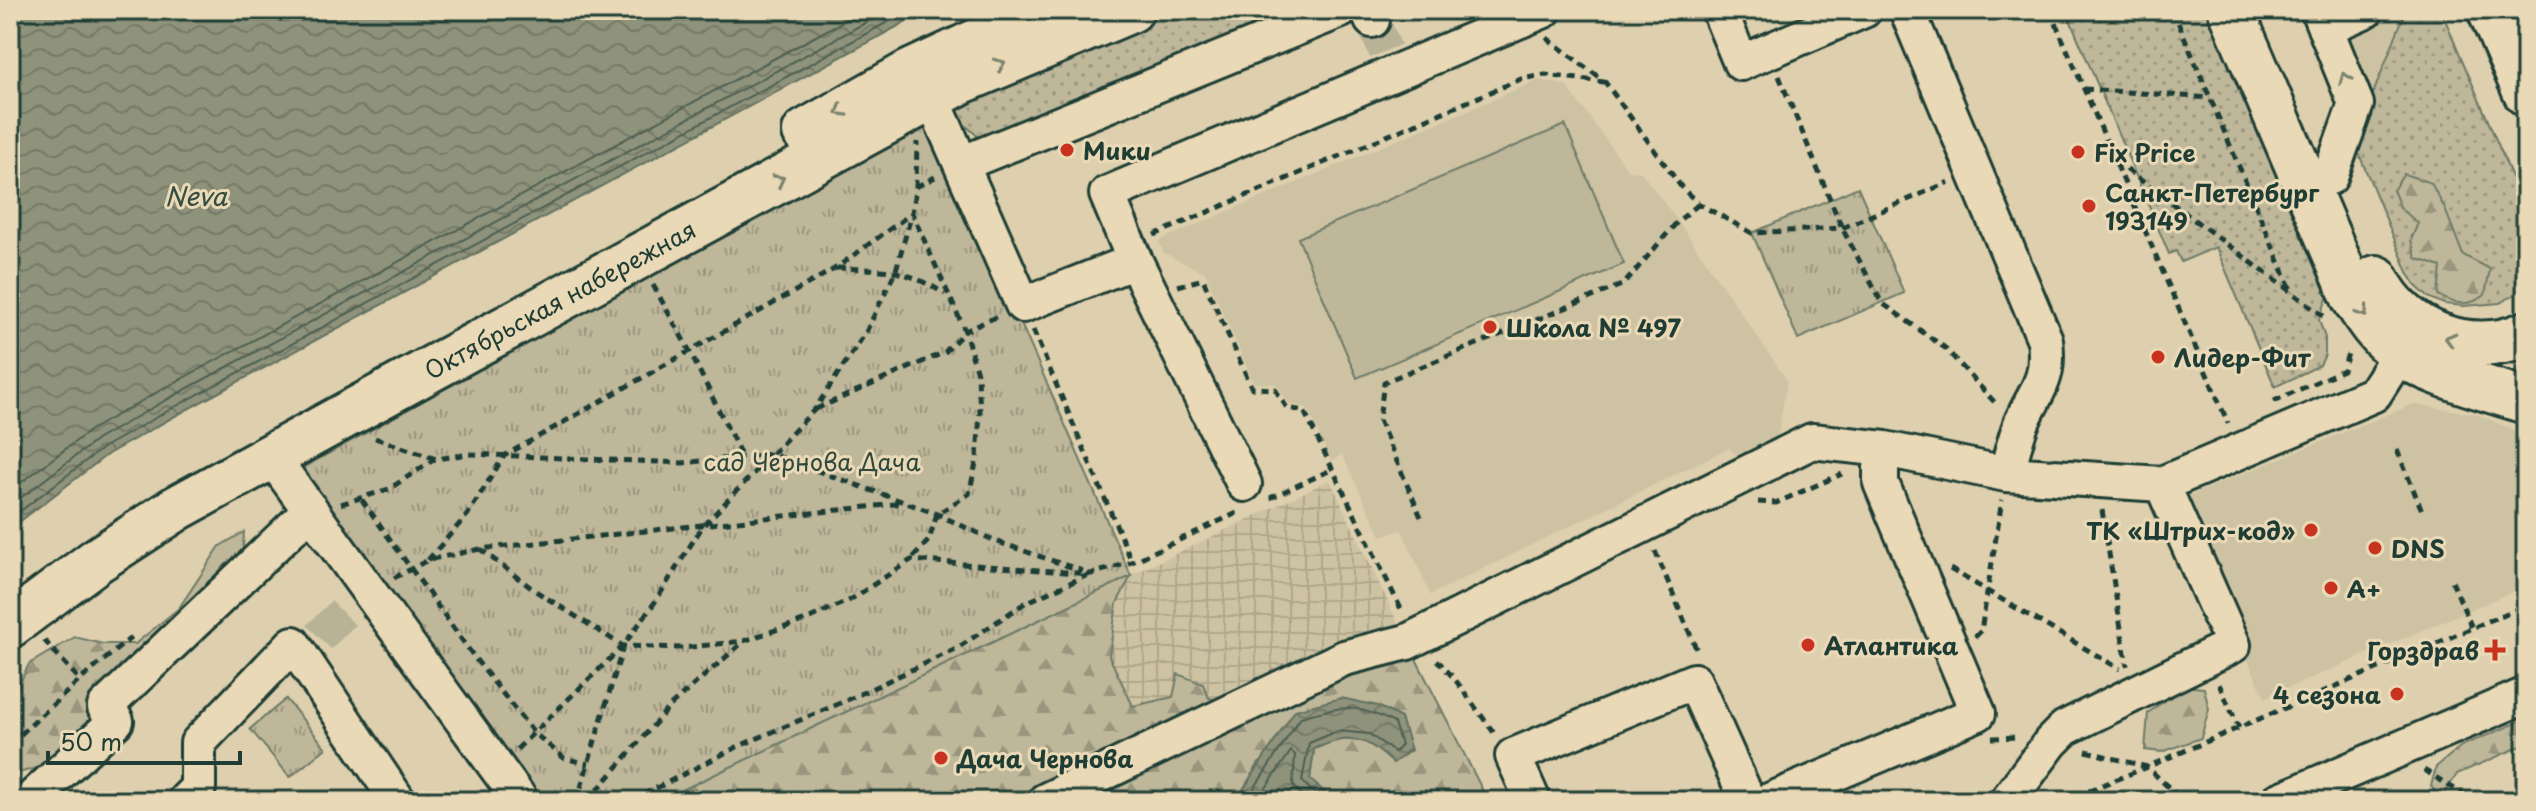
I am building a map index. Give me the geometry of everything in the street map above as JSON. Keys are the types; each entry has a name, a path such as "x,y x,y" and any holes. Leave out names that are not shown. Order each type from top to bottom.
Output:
{"main road":[{"name":"Октябрьская набережная","path":"10,591 76,541 160,486 693,196 909,73 1045,10"},
{"name":"Октябрьская набережная","path":"22,628 96,561 177,508 930,98 1004,61 1131,10"},
{"path":"2231,10 2354,298 2367,319 2400,353 2428,367 2526,401"},
{"path":"2260,10 2330,177 2379,284 2393,304 2410,321 2433,334 2457,342 2486,344 2526,334"},
{"path":"2490,10 2526,93"}],"lane":[{"path":"1719,10 1741,63 1864,10"},
{"path":"1907,10 2045,340 2048,362 2043,384 2021,424 2006,474"},
{"path":"2330,177 2356,104 2321,19 2361,11"},
{"path":"949,170 1360,13"},
{"path":"1250,498 1132,253 1107,194 1392,66 1513,19"},
{"path":"930,98 949,170 1016,308 1132,253"},
{"path":"1045,801 1344,658 1416,637 1812,441 1885,449 2006,474 2162,484 2374,394 2400,353"},
{"path":"1769,801 1978,713 1881,483 1885,449"},
{"path":"271,456 311,510 362,596 509,790"},
{"path":"2007,801 2065,728 2233,645 2162,484"},
{"path":"29,801 116,721 105,707 311,510"},
{"path":"185,801 198,788 198,743 293,644 310,646 398,801"},
{"path":"1533,801 1513,756 1694,681 1748,801"},
{"path":"2278,801 2526,695"}],"path":[{"path":"2050,10 2228,423"},
{"path":"2173,10 2292,292"},
{"path":"1513,19 1605,82 1682,188 1699,204 1752,233 1842,228 1975,170"},
{"path":"1769,51 1842,228 1882,303 1945,348 1999,407 2021,424"},
{"path":"1132,253 1521,79 1545,75 1605,82"},
{"path":"2084,89 2210,98"},
{"path":"509,790 533,732 623,646 702,527 815,409 866,332 896,270 912,213 917,141"},
{"path":"2114,160 2326,318"},
{"path":"916,187 949,170"},
{"path":"1421,517 1379,420 1384,382 1624,284 1678,221 1699,204"},
{"path":"428,560 468,514 504,456 836,268 912,213"},
{"path":"480,549 534,590 623,646 683,648 743,641 803,621 850,600 911,560 929,540 937,514 969,494 977,459 980,412 978,377 965,331 912,213"},
{"path":"836,268 896,270 921,279 948,296"},
{"path":"649,277 742,457"},
{"path":"1152,294 1203,279 1252,388 1275,389 1287,408 1304,411 1416,637 1454,678 1484,723 1513,756"},
{"path":"815,409 945,352 965,331 1016,308 1132,562"},
{"path":"2271,403 2343,370 2347,351 2342,339"},
{"path":"2347,351 2357,346"},
{"path":"2214,428 2242,416"},
{"path":"362,433 436,459"},
{"path":"2397,450 2423,513"},
{"path":"311,510 362,500 389,489 436,459 469,454 682,463 771,454 937,514 995,541 1091,574"},
{"path":"1755,502 1776,503 1854,469"},
{"path":"631,801 737,747 956,649 1025,603 1091,574 1132,562 1250,498 1331,470"},
{"path":"1955,659 1981,631 2006,474"},
{"path":"1938,562 2128,674 2100,501 2100,481"},
{"path":"362,500 477,661 533,732 564,758 589,764"},
{"path":"362,596 428,560 480,549 905,503"},
{"path":"1644,524 1703,664 1694,681"},
{"path":"911,560 1091,574"},
{"path":"2452,581 2472,628"},
{"path":"2063,801 2526,605"},
{"path":"22,628 105,707"},
{"path":"588,801 670,706 743,641"},
{"path":"577,801 623,646"},
{"path":"2207,657 2239,728"},
{"path":"10,744 80,680"},
{"path":"2051,742 2147,767 2183,801"},
{"path":"2394,751 2474,801"}],"shaded area":[{"path":"2306,10 2406,10 2357,132"},
{"name":"Школа № 497","path":"1539,80 1566,85 1629,171 1641,172 1787,380 1778,436 1736,455 1729,448 1430,595 1402,530 1381,536 1342,455 1331,461 1307,408 1289,404 1276,384 1254,383 1205,273 1164,253 1158,241"},
{"path":"2413,404 2476,414 2526,435 2526,586 2265,698 2176,501"},
{"path":"1330,480 1407,642 1488,801 659,801"}],"green space":[{"path":"1155,10 1302,10 982,140 963,123 950,100 1060,48"},
{"path":"2066,10 2212,10 2329,293 2319,320 2325,338 2325,355 2320,365 2275,387 2216,247 2181,262 2176,251 2169,254"},
{"path":"2406,10 2441,10 2526,210 2526,282 2517,293 2500,303 2444,304 2428,297 2416,286 2354,142"},
{"name":"сад Чернова Дача","path":"930,125 991,255 1131,576 659,801 528,801 301,469 635,283"},
{"path":"1565,125 1624,264 1357,378 1298,238"},
{"path":"2404,174 2431,183 2463,255 2490,269 2485,295 2479,299 2462,303 2438,295 2441,267 2416,258 2411,240 2418,223 2401,209 2393,190"},
{"path":"1858,187 1904,293 1798,339 1752,233"},
{"path":"244,532 242,562 97,714 57,763 10,775 10,703 29,664 75,637 103,644 135,644 179,608 220,546"},
{"path":"1131,576 1117,603 1109,656 1133,706 1173,697 1178,674 1203,684 1209,698 1229,703 1350,668 1414,655 1488,801 1334,801 1310,779 1314,749 1339,739 1369,742 1401,718 1259,763 1236,801 659,801"},
{"path":"2183,686 2204,688 2209,709 2201,738 2162,752 2145,750 2148,713"},
{"path":"286,699 326,748 290,777 250,729"},
{"path":"2526,719 2526,744 2457,774 2441,800 2431,786 2436,767 2461,746"}],"water":[{"name":"Neva","path":"10,10 928,10 175,416 108,454 10,529"},
{"path":"1341,698 1378,706 1401,718 1411,750 1393,763 1365,742 1348,739 1327,744 1314,749 1310,779 1334,801 1236,801 1295,710"}],"tunnel":[{"path":"1372,20 1389,59"},
{"path":"319,637 356,600"}],"place":[{"name":"Мики","path":"1067,150"},
{"name":"Fix Price","path":"2078,152"},
{"name":"Санкт-Петербург 193149","path":"2089,206"},
{"name":"Школа № 497","path":"1490,327"},
{"name":"Лидер-Фит","path":"2158,357"},
{"name":"ТК «Штрих-код»","path":"2311,530"},
{"name":"DNS","path":"2375,548"},
{"name":"А+","path":"2331,588"},
{"name":"Атлантика","path":"1808,645"},
{"name":"Горздрав","path":"2495,650"},
{"name":"4 сезона","path":"2397,694"},
{"name":"Дача Чернова","path":"941,758"}]}
